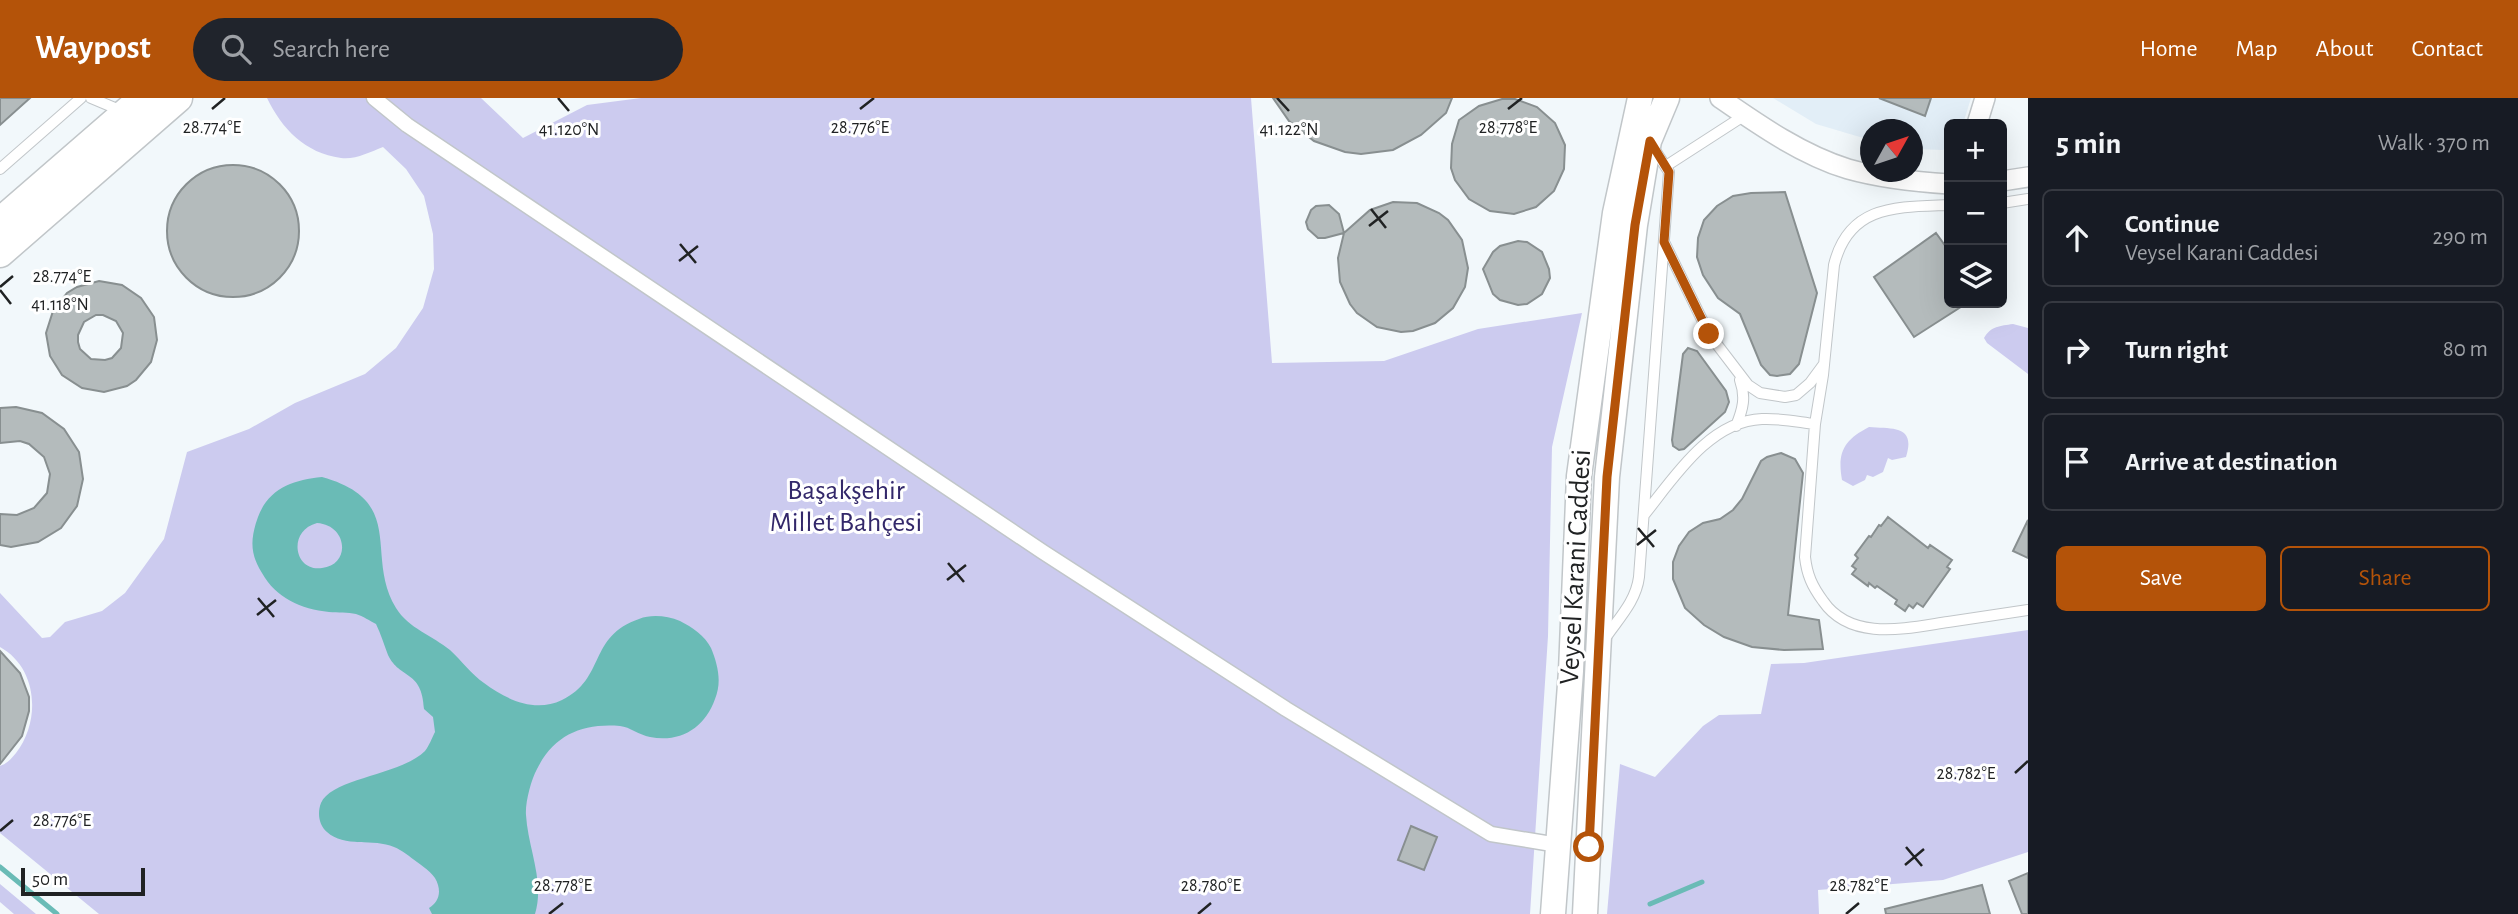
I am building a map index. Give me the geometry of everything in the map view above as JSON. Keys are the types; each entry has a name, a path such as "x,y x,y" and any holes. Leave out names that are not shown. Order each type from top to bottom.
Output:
{"main road":[{"path":"0,253 178,98"},
{"path":"0,222 134,105"}],"street":[{"path":"374,98 407,125 1042,552 1286,709 1491,834 1559,845"},
{"name":"Veysel Karani Caddesi","path":"1553,914 1571,671 1579,476 1615,213 1640,98"},
{"name":"Veysel Karani Caddesi","path":"1585,914 1607,477 1635,225 1650,141 1667,98"},
{"path":"1720,98 1808,152 1847,169 1944,184"},
{"path":"1979,119 1985,98"},
{"path":"2007,180 2028,177"}],"lane":[{"path":"0,169 81,98"},
{"path":"91,98 134,105"},
{"path":"1666,166 1745,115"},
{"path":"1597,649 1638,588 1669,172 1650,141"},
{"path":"2007,202 2028,199"},
{"path":"1944,205 1880,210 1855,226 1837,251 1815,424 1804,557 1807,575 1828,610 1868,629 1898,630 2028,610"},
{"path":"1664,242 1709,334 1748,385 1760,393 1785,397 1796,395 1810,383 1824,363"},
{"path":"1736,426 1745,394 1738,374"},
{"path":"1644,515 1700,450 1726,430 1761,419 1815,424"}],"shaded area":[{"path":"1773,98 1971,98 1965,119 1944,119 1943,150 1923,149 1923,119 1860,119 1860,137 1816,124"},
{"path":"322,477 349,487 365,500 375,515 387,588 401,615 450,650 479,679 512,699 532,705 552,704 562,700 585,681 612,636 623,626 644,617 660,616 680,621 698,632 711,648 718,674 717,693 705,718 690,731 671,738 661,738 646,736 620,726 593,727 582,729 561,740 544,757 533,779 526,810 537,877 538,902 535,914 432,914 429,908 438,898 439,889 437,881 427,869 394,847 342,840 334,837 322,826 319,811 321,803 328,795 352,782 414,759 425,751 435,732 433,717 424,709 419,687 393,663 376,624 356,614 329,612 290,601 274,589 258,566 253,553 253,539 255,525 263,507 275,492 283,487","holes":["317,523 327,525 340,537 341,553 338,560 331,565 313,568 300,558 298,542 307,527"]}],"green space":[{"name":"Başakşehir Millet Bahçesi","path":"267,98 481,98 523,138 587,105 641,98 1251,98 1272,363 1384,361 1478,329 1582,313 1552,447 1548,636 1530,914 99,914 0,833 0,766 11,759 24,740 32,711 32,696 22,668 13,656 0,647 0,593 42,638 50,637 65,622 102,611 125,593 164,539 187,452 249,429 295,403 365,374 396,348 423,308 434,269 433,234 424,196 406,169 383,147 352,158 316,151 296,138 280,120"},
{"path":"2013,324 2028,328 2028,374 1984,338 1993,329"},
{"path":"1869,427 1894,429 1905,434 1908,439 1906,457 1892,460 1888,458 1883,472 1873,477 1867,475 1865,480 1853,486 1842,480 1842,454 1848,442"},
{"path":"2028,630 2028,852 1943,880 1818,890 1819,914 1607,914 1620,764 1655,777 1703,726 1719,715 1761,714 1771,664 1804,663"},
{"path":"0,884 36,914 14,914 0,902"}],"building":[{"path":"0,98 30,98 0,125"},
{"path":"1273,98 1452,98 1446,113 1421,135 1393,150 1361,154 1345,152 1314,141 1289,121"},
{"path":"1879,98 1931,98 1925,116"},
{"path":"1502,99 1515,99 1537,107 1555,123 1565,145 1564,169 1554,191 1536,207 1514,214 1490,211 1469,199 1455,180 1451,168 1452,144 1459,120 1479,106"},
{"path":"233,165 258,170 280,184 294,206 299,231 294,256 280,278 258,292 233,297 208,292 186,278 172,256 167,231 172,206 186,184 208,170"},
{"path":"1785,192 1817,293 1799,364 1790,374 1777,376 1770,375 1761,365 1740,314 1718,298 1703,275 1697,257 1698,238 1704,220 1717,206 1733,196"},
{"path":"1393,202 1417,203 1448,220 1462,240 1468,268 1465,287 1453,308 1435,323 1413,331 1401,332 1377,327 1357,313 1340,282 1338,258 1344,233 1370,210"},
{"path":"1329,205 1339,214 1344,233 1318,238 1308,229 1306,222 1311,210 1316,206"},
{"path":"1936,233 1944,244 1944,308 1959,308 1914,337 1874,277"},
{"path":"1518,241 1527,242 1542,252 1550,278 1542,294 1527,304 1518,305 1500,300 1493,294 1483,269 1500,246"},
{"path":"99,281 122,285 141,298 154,317 157,340 151,362 136,380 127,386 104,392 82,388 62,375 50,356 46,333 53,311 67,293 77,287","holes":["96,315 116,321 123,333 121,348 112,358 91,359 80,349 78,335 84,322"]},
{"path":"1688,348 1697,351 1726,391 1729,402 1725,412 1684,449 1679,450 1673,446 1672,440 1683,354"},
{"path":"16,407 42,413 64,429 79,452 83,479 77,506 61,528 38,542 11,547 0,545 0,514 17,515 34,508 47,493 50,474 44,457 29,444 20,441 0,443 0,408"},
{"path":"1781,453 1795,459 1803,473 1788,615 1819,620 1823,649 1752,647 1724,637 1704,625 1685,608 1673,579 1673,562 1679,546 1689,532 1703,523 1720,519 1733,510 1742,499 1761,461"},
{"path":"1888,517 1928,548 1930,545 1952,560 1947,567 1950,569 1923,607 1917,603 1913,608 1909,605 1905,611 1895,604 1897,600 1877,586 1875,588 1869,583 1868,586 1852,574 1856,569 1852,566 1858,558 1855,555"},
{"path":"2028,520 2028,558 2013,551"},
{"path":"0,651 20,673 29,697 29,711 22,736 0,764"},
{"path":"1411,826 1437,837 1424,870 1398,860"},
{"path":"2028,873 2028,914 2022,914 2009,881"},
{"path":"1982,885 1990,914 1886,914 1885,909"}],"waterway":[{"path":"0,867 57,914"},
{"path":"1650,904 1702,882"}],"route":[{"path":"1589,847 1607,477 1635,225 1650,141 1669,172 1664,242 1709,334"}]}
